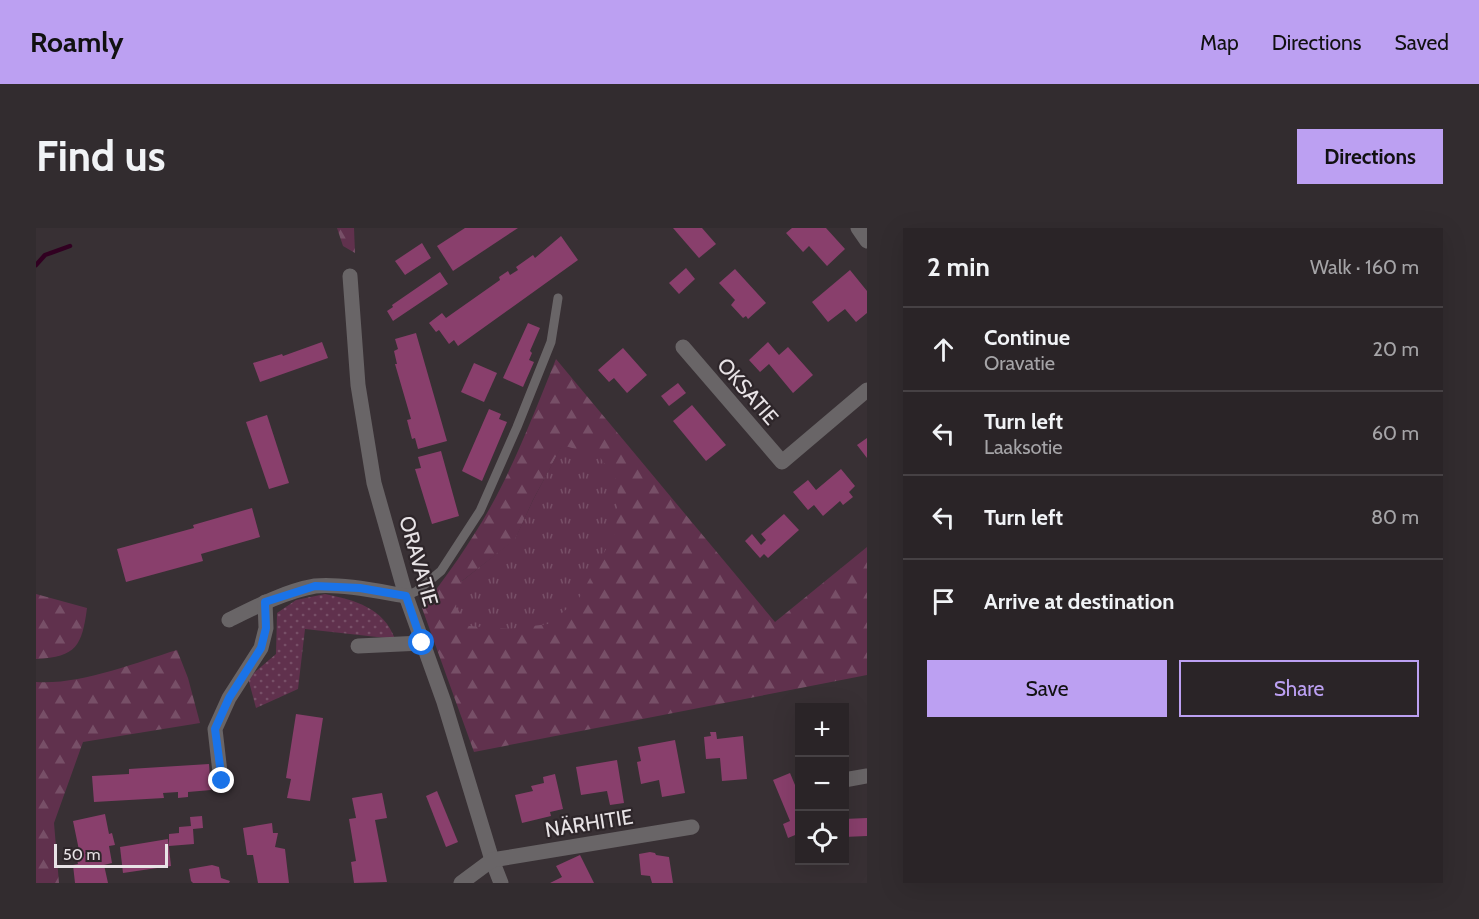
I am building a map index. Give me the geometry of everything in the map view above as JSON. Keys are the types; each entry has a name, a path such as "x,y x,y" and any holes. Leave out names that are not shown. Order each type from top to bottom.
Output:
{"street":[{"path":"858,228 867,241"},
{"name":"ORAVATIE","path":"350,276 358,385 373,472 406,596 444,702 501,883"},
{"name":"OKSATIE","path":"682,347 782,462 867,390"},
{"path":"229,620 265,602 315,586 360,588 406,596"},
{"path":"222,781 215,729 229,698 261,648 266,628 265,602"},
{"path":"358,646 422,643"},
{"path":"849,779 867,776"},
{"name":"NÄRHITIE","path":"492,860 692,827"},
{"path":"461,883 492,860"}],"lane":[{"path":"406,596 417,591 441,571 480,511 551,342 558,298"}],"green space":[{"path":"337,228 354,228 355,253 343,246"},
{"path":"556,359 775,622 867,547 867,675 474,752 422,608 441,584 491,506 518,452","holes":["562,446 510,629 462,581 515,540"]},
{"path":"562,445 599,456 618,482 616,531 578,600 548,624 510,629 469,626 456,607 462,581 515,539"},
{"path":"36,594 87,608 83,631 75,647 69,652 50,658 36,659"},
{"path":"325,594 367,607 384,620 395,639 305,629 298,689 256,708 248,678 276,654 277,613 296,600"},
{"path":"177,650 188,678 200,723 83,742 54,823 59,883 36,883 36,682 89,677"}],"building":[{"path":"465,228 518,228 453,271 437,246"},
{"path":"673,228 702,228 716,244 699,258"},
{"path":"792,228 826,228 845,249 827,266 809,246 803,252 786,233"},
{"path":"561,236 578,260 458,346 454,340 449,344 439,330 436,332 429,323 442,313 446,318 500,280 499,277 508,271 510,275 518,270 516,267 533,255 535,258"},
{"path":"422,243 431,258 405,275 395,261"},
{"path":"686,268 695,279 679,294 669,283"},
{"path":"735,269 766,303 748,319 746,316 743,318 731,305 735,300 719,283"},
{"path":"850,270 867,291 867,313 856,322 845,309 828,322 812,302"},
{"path":"440,272 448,284 393,321 387,311 393,307 392,305"},
{"path":"528,323 540,328 530,351 532,353 529,360 534,362 523,387 503,378"},
{"path":"416,333 447,441 418,449 415,438 412,439 407,420 411,419 395,364 397,364 394,351 398,349 395,339"},
{"path":"322,342 328,358 260,382 253,363 282,354 283,356"},
{"path":"768,342 779,355 788,347 813,375 793,393 769,364 760,372 749,360"},
{"path":"623,348 647,375 627,393 614,378 609,382 598,370"},
{"path":"474,363 497,373 484,402 461,392"},
{"path":"678,383 686,393 669,406 661,396"},
{"path":"692,405 726,445 706,461 673,421"},
{"path":"489,409 501,414 499,419 507,422 482,481 462,471"},
{"path":"267,415 289,483 269,489 246,422"},
{"path":"867,438 867,458 857,445"},
{"path":"441,451 459,516 432,524 415,469 421,468 418,457"},
{"path":"841,469 855,486 849,492 853,497 843,505 840,501 823,516 814,505 808,510 793,492 808,480 816,490"},
{"path":"252,508 260,537 201,554 203,561 126,582 117,549 194,528 193,525"},
{"path":"784,514 799,530 768,558 764,554 760,558 745,541 752,534 761,545 766,540 761,534"},
{"path":"296,714 323,718 310,801 287,798 291,779 286,778"},
{"path":"710,732 716,732 717,739 743,736 747,779 722,781 720,758 706,759 704,737 711,736"},
{"path":"675,740 685,793 662,797 659,780 641,784 637,762 641,761 638,747"},
{"path":"617,760 624,803 610,805 607,791 581,795 576,767"},
{"path":"209,764 211,790 188,792 188,797 178,798 178,792 163,793 164,798 94,802 92,776 129,774 129,769"},
{"path":"790,773 795,785 795,835 788,838 783,824 790,821 773,780"},
{"path":"555,774 563,809 550,812 551,816 522,823 515,795 533,791 531,786 544,783 543,777"},
{"path":"437,791 458,842 446,847 426,796"},
{"path":"382,793 387,818 375,820 387,882 354,883 351,862 356,861 349,819 356,818 352,798"},
{"path":"105,814 109,834 112,833 115,845 109,846 112,863 104,865 108,883 75,883 73,865 78,864 76,856 80,855 73,821"},
{"path":"202,816 203,828 193,829 194,844 169,846 169,834 179,833 179,827 191,826 190,817"},
{"path":"867,818 867,836 849,837 849,819"},
{"path":"272,823 273,833 278,833 275,847 285,849 289,883 258,883 253,855 247,855 243,828"},
{"path":"168,839 171,866 123,873 120,847"},
{"path":"650,852 669,857 673,883 652,883 650,876 641,875 639,854"},
{"path":"580,855 594,883 550,883 562,877 556,866"},
{"path":"212,865 219,867 221,878 230,881 229,883 193,883 191,881 189,869"}],"waterway":[{"path":"36,265 45,255 70,246"}],"route":[{"path":"222,781 215,729 229,698 261,648 266,628 265,602 315,586 360,588 406,596 422,643"}]}
